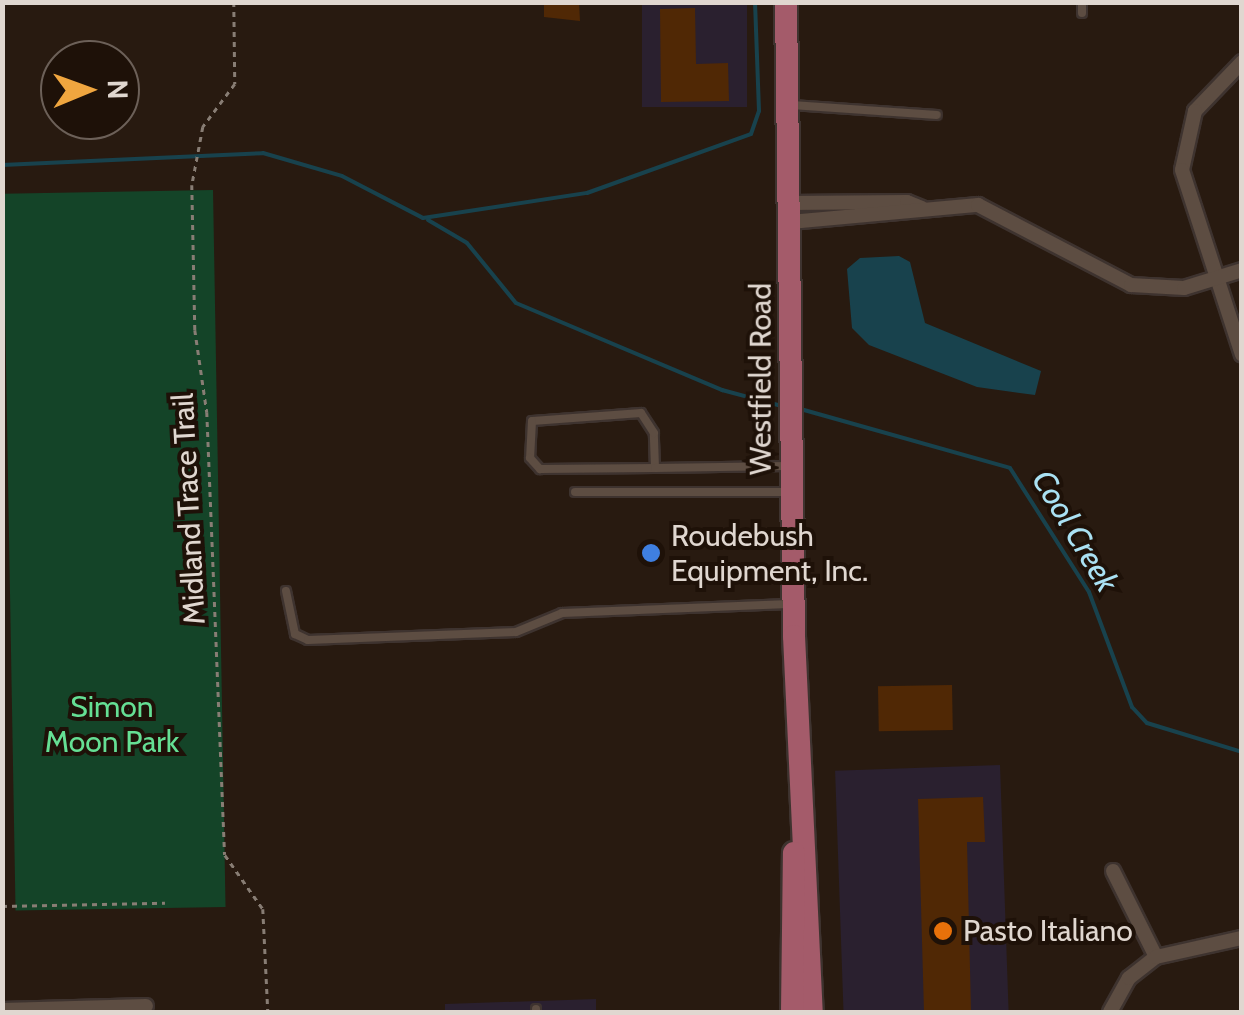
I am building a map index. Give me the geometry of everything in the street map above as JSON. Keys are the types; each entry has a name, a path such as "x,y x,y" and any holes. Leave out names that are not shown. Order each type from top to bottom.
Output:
{"main road":[{"name":"Westfield Road","path":"786,8 793,604 799,805 812,1012"},
{"name":"Westfield Road","path":"792,1012 790,900 799,805"}],"street":[{"path":"1242,62 1195,110 1182,154 1184,186 1242,354"},
{"path":"789,213 906,202 922,208 994,210 1098,274 1131,285 1184,288 1242,270"},
{"path":"1113,871 1156,958"},
{"path":"1110,1012 1129,978 1156,958 1242,938"},
{"path":"2,1010 146,1006"}],"lane":[{"path":"787,104 937,115"},
{"path":"655,468 654,433 640,413 532,421 530,458 540,468 655,468 792,466"},
{"path":"574,492 792,492"},
{"path":"286,591 296,634 308,640 516,632 562,612 793,604"}],"path":[{"name":"Midland Trace Trail","path":"234,2 236,84 203,127 192,185 225,855 264,908 268,1012"},
{"path":"2,906 166,902"}],"shaded area":[{"path":"642,3 747,3 747,107 642,107"},
{"path":"1000,765 1009,1012 844,1012 835,771"},
{"path":"596,999 596,1012 445,1012 445,1004"}],"green space":[{"name":"Simon Moon Park","path":"213,190 226,907 16,911 3,194"}],"water":[{"path":"899,256 910,262 925,323 1041,371 1035,395 977,387 869,345 852,328 847,269 860,258"}],"building":[{"path":"544,2 579,2 580,21 544,17"},
{"path":"695,8 696,64 728,63 729,101 661,102 660,9"},
{"path":"952,685 953,730 879,731 878,686"},
{"path":"983,797 985,842 967,842 971,1012 924,1012 918,799"}],"waterway":[{"path":"2,165 263,153 342,176 423,218 587,193 751,134 759,111 755,2"},
{"name":"Cool Creek","path":"428,220 467,243 516,303 722,390 778,405"},
{"name":"Cool Creek","path":"804,410 1010,468 1089,592 1132,707 1147,723 1242,752"}],"place":[{"name":"Roudebush Equipment, Inc.","path":"651,553"},
{"name":"Pasto Italiano","path":"943,931"}]}
